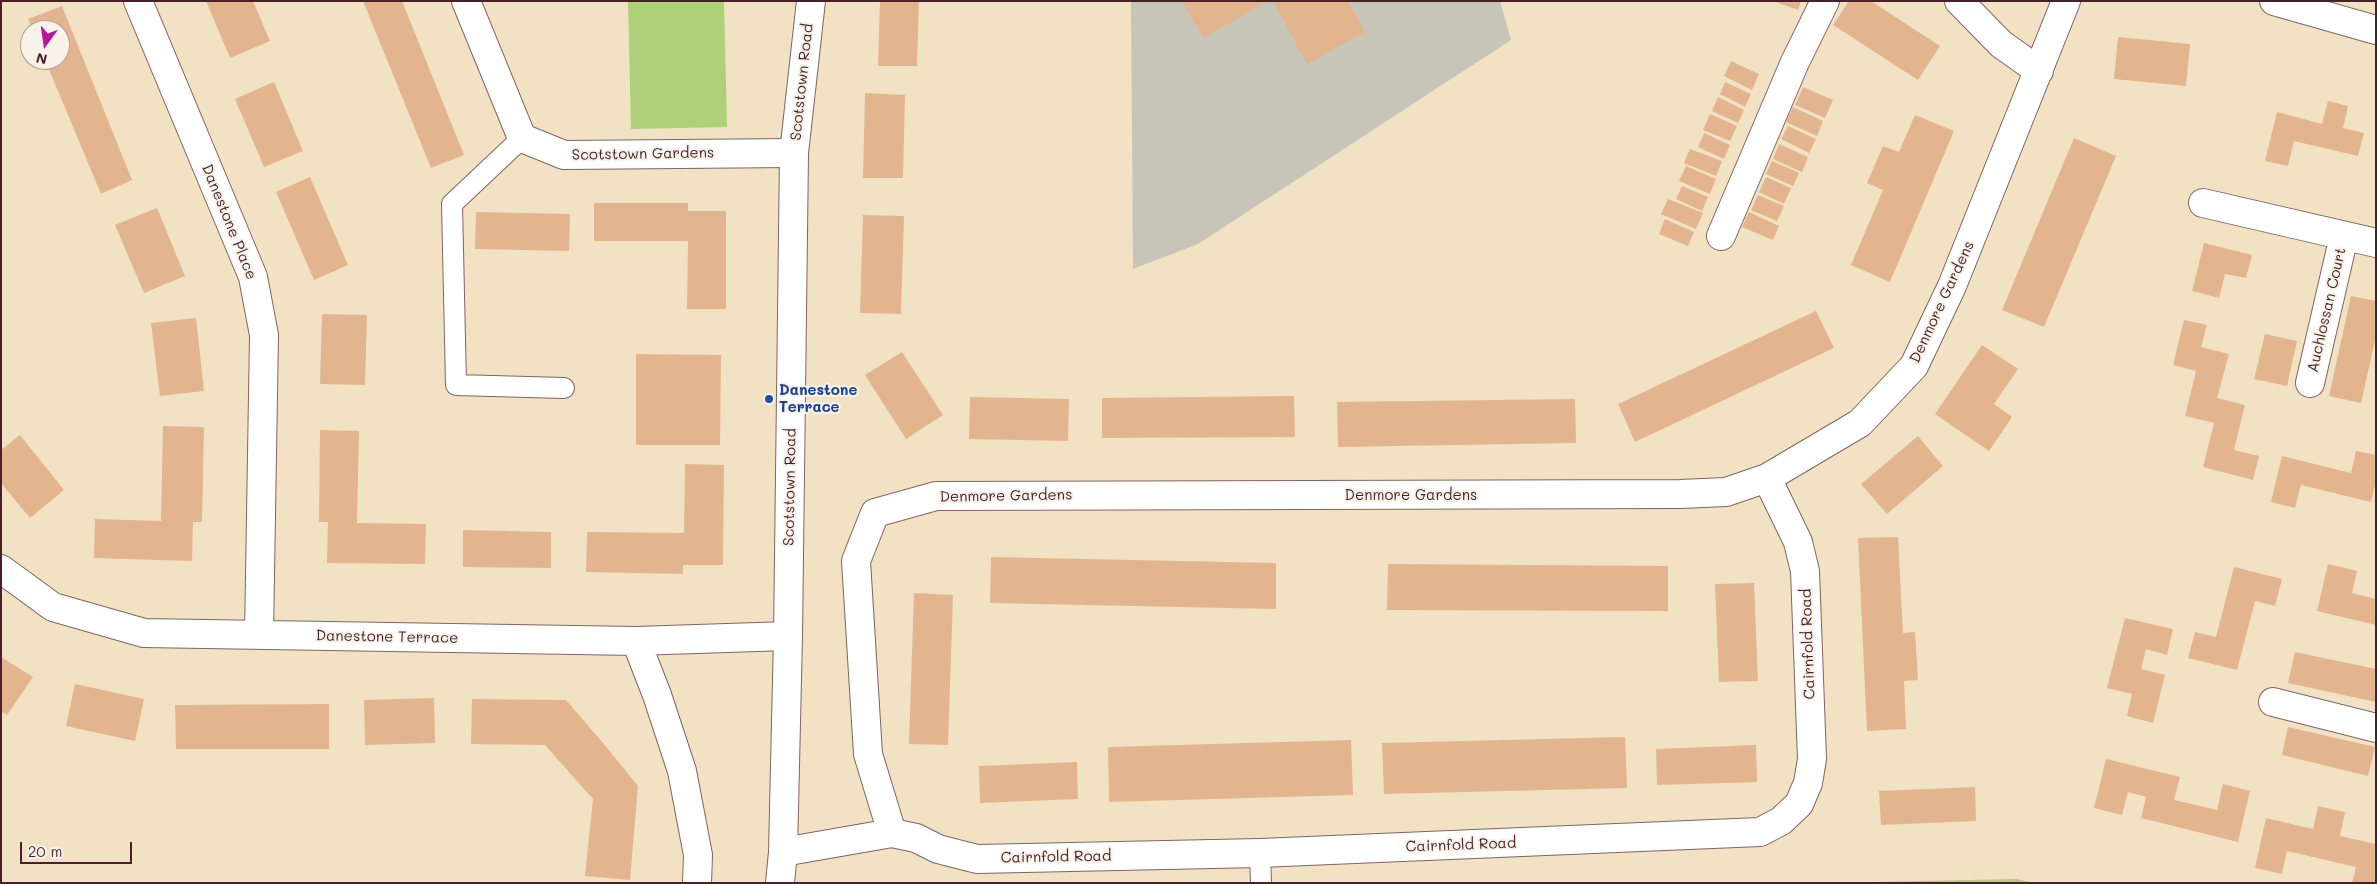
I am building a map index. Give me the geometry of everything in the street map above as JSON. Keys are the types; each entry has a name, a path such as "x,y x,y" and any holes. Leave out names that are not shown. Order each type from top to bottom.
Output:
{"street":[{"name":"Danestone Place","path":"138,1 253,277 264,335 259,635"},
{"path":"466,1 522,138"},
{"name":"Scotstown Road","path":"780,883 783,852 788,636 794,153 811,1"},
{"path":"1721,236 1795,62 1825,1"},
{"path":"1959,1 2001,44 2039,71"},
{"name":"Denmore Gardens","path":"892,833 868,754 856,561 875,514 936,496 1680,494 1726,492 1768,478 1860,423 1914,366 1952,286 2066,1"},
{"path":"2274,1 2376,30"},
{"name":"Scotstown Gardens","path":"522,138 564,155 794,153"},
{"name":"Auchlossan Court","path":"2204,204 2376,243"},
{"name":"Auchlossan Court","path":"2310,383 2344,236"},
{"name":"Cairnfold Road","path":"783,852 892,833 916,838 938,849 977,859 1260,853 1760,832 1781,821 1800,804 1808,783 1812,759 1805,572 1798,542 1768,478"},
{"name":"Danestone Terrace","path":"1,569 53,607 144,633 636,641 788,636"},
{"path":"636,641 657,695 682,771 698,855 697,883"},
{"path":"2273,702 2376,728"}],"lane":[{"path":"522,138 452,204 456,385 564,388"},
{"path":"1260,853 1261,883"}],"shaded area":[{"path":"1131,1 1500,1 1511,40 1198,244 1133,269"}],"green space":[{"path":"628,1 724,1 727,127 631,129"},
{"path":"2016,879 2035,883 1825,883"}],"building":[{"path":"206,1 253,1 270,41 230,58"},
{"path":"363,1 402,1 464,155 431,168"},
{"path":"880,1 919,1 917,66 878,66"},
{"path":"1182,1 1268,1 1203,38"},
{"path":"1273,1 1348,1 1365,32 1307,64"},
{"path":"1773,1 1801,1 1798,10"},
{"path":"1849,1 1871,1 1940,46 1918,80 1833,25"},
{"path":"62,6 68,20 28,20"},
{"path":"70,26 132,180 101,194 49,70 70,70"},
{"path":"2118,37 2190,44 2186,86 2114,79"},
{"path":"1731,61 1759,74 1752,90 1724,76"},
{"path":"274,82 303,151 264,167 235,99"},
{"path":"1725,82 1751,94 1745,107 1720,94"},
{"path":"1803,87 1833,100 1825,118 1795,105"},
{"path":"865,93 905,95 903,178 863,178"},
{"path":"1718,97 1744,110 1738,123 1712,111"},
{"path":"2328,101 2348,106 2343,128 2364,133 2358,156 2294,141 2288,166 2265,161 2277,112 2322,124"},
{"path":"1793,107 1823,121 1817,136 1786,122"},
{"path":"1710,114 1737,126 1730,141 1703,130"},
{"path":"1915,115 1954,131 1890,282 1851,265 1883,190 1867,183 1883,146 1899,152"},
{"path":"1788,126 1816,139 1809,153 1781,139"},
{"path":"1704,133 1730,145 1724,159 1698,147"},
{"path":"2074,138 2116,156 2044,327 2002,310"},
{"path":"1779,144 1808,157 1802,172 1773,159"},
{"path":"1690,149 1722,161 1716,176 1684,163"},
{"path":"1772,161 1799,173 1793,186 1766,174"},
{"path":"1686,166 1716,179 1710,194 1679,181"},
{"path":"310,177 348,265 314,280 276,192"},
{"path":"1766,177 1791,188 1784,204 1759,192"},
{"path":"1682,186 1708,197 1702,211 1676,199"},
{"path":"1758,195 1784,206 1777,221 1751,210"},
{"path":"1668,199 1703,213 1696,229 1661,214"},
{"path":"594,203 688,203 688,211 726,211 726,309 687,309 688,241 594,241"},
{"path":"157,208 185,276 144,293 115,225"},
{"path":"476,212 570,214 569,251 475,249"},
{"path":"1749,212 1779,226 1773,240 1742,227"},
{"path":"863,215 904,216 901,314 860,313"},
{"path":"1665,219 1694,232 1688,246 1659,234"},
{"path":"2204,243 2252,255 2246,278 2225,274 2219,298 2192,291"},
{"path":"2351,296 2376,301 2376,336 2361,403 2329,396"},
{"path":"1816,311 1834,348 1635,442 1618,404"},
{"path":"322,314 367,315 365,385 320,384"},
{"path":"196,318 204,391 160,396 151,323"},
{"path":"2184,320 2207,325 2201,347 2229,354 2217,398 2245,405 2234,450 2259,456 2253,480 2203,467 2214,423 2185,416 2196,371 2173,365"},
{"path":"2265,334 2297,341 2287,386 2254,379"},
{"path":"1982,345 2018,369 1994,404 2012,417 1989,451 1935,414"},
{"path":"902,352 943,415 906,439 865,375"},
{"path":"636,354 721,355 720,445 636,445"},
{"path":"1294,396 1295,437 1102,438 1102,398"},
{"path":"970,397 1069,399 1068,441 969,439"},
{"path":"1575,399 1576,443 1338,447 1337,402"},
{"path":"163,426 204,427 202,522 193,522 192,561 94,558 95,519 161,521"},
{"path":"320,430 359,431 357,523 426,524 425,564 327,563 328,522 319,522"},
{"path":"20,435 64,490 30,518 1,483 1,450"},
{"path":"1918,436 1943,466 1887,514 1861,484"},
{"path":"2356,451 2376,455 2376,481 2371,502 2301,485 2295,508 2271,502 2282,456 2351,473"},
{"path":"685,464 724,465 723,565 683,565 683,574 586,572 587,532 684,533"},
{"path":"463,530 551,532 551,568 463,567"},
{"path":"1898,537 1903,633 1915,632 1918,680 1904,681 1906,729 1867,731 1858,538"},
{"path":"991,557 1276,563 1276,609 990,603"},
{"path":"1388,564 1668,566 1668,611 1387,610"},
{"path":"2328,564 2357,571 2352,593 2376,599 2376,625 2317,611"},
{"path":"2234,567 2282,579 2275,606 2255,601 2237,670 2188,658 2195,632 2216,637"},
{"path":"1754,583 1758,681 1719,682 1715,584"},
{"path":"914,593 953,595 948,745 909,744"},
{"path":"2125,618 2173,629 2167,655 2146,649 2141,669 2165,675 2153,723 2127,716 2132,694 2107,688"},
{"path":"2295,652 2376,669 2376,702 2288,683"},
{"path":"1,657 33,677 7,715 1,711"},
{"path":"75,684 144,699 135,741 66,726"},
{"path":"434,698 435,743 365,745 364,700"},
{"path":"472,699 566,700 638,786 630,880 585,876 593,799 545,745 471,744"},
{"path":"329,704 329,749 176,749 175,705"},
{"path":"2288,727 2375,747 2368,776 2282,755"},
{"path":"1625,737 1627,788 1384,794 1382,743"},
{"path":"1351,740 1353,795 1109,802 1108,747"},
{"path":"1756,745 1757,782 1657,785 1656,749"},
{"path":"2106,759 2180,777 2174,800 2217,810 2223,784 2250,791 2238,842 2141,818 2146,797 2128,792 2122,815 2094,808"},
{"path":"1077,762 1078,799 980,803 979,766"},
{"path":"1975,787 1976,821 1881,825 1879,791"},
{"path":"2318,806 2345,812 2340,836 2376,844 2376,883 2352,883 2356,867 2287,851 2282,874 2255,868 2266,818 2313,829"}],"place":[{"name":"Danestone Terrace","path":"769,399"}]}
